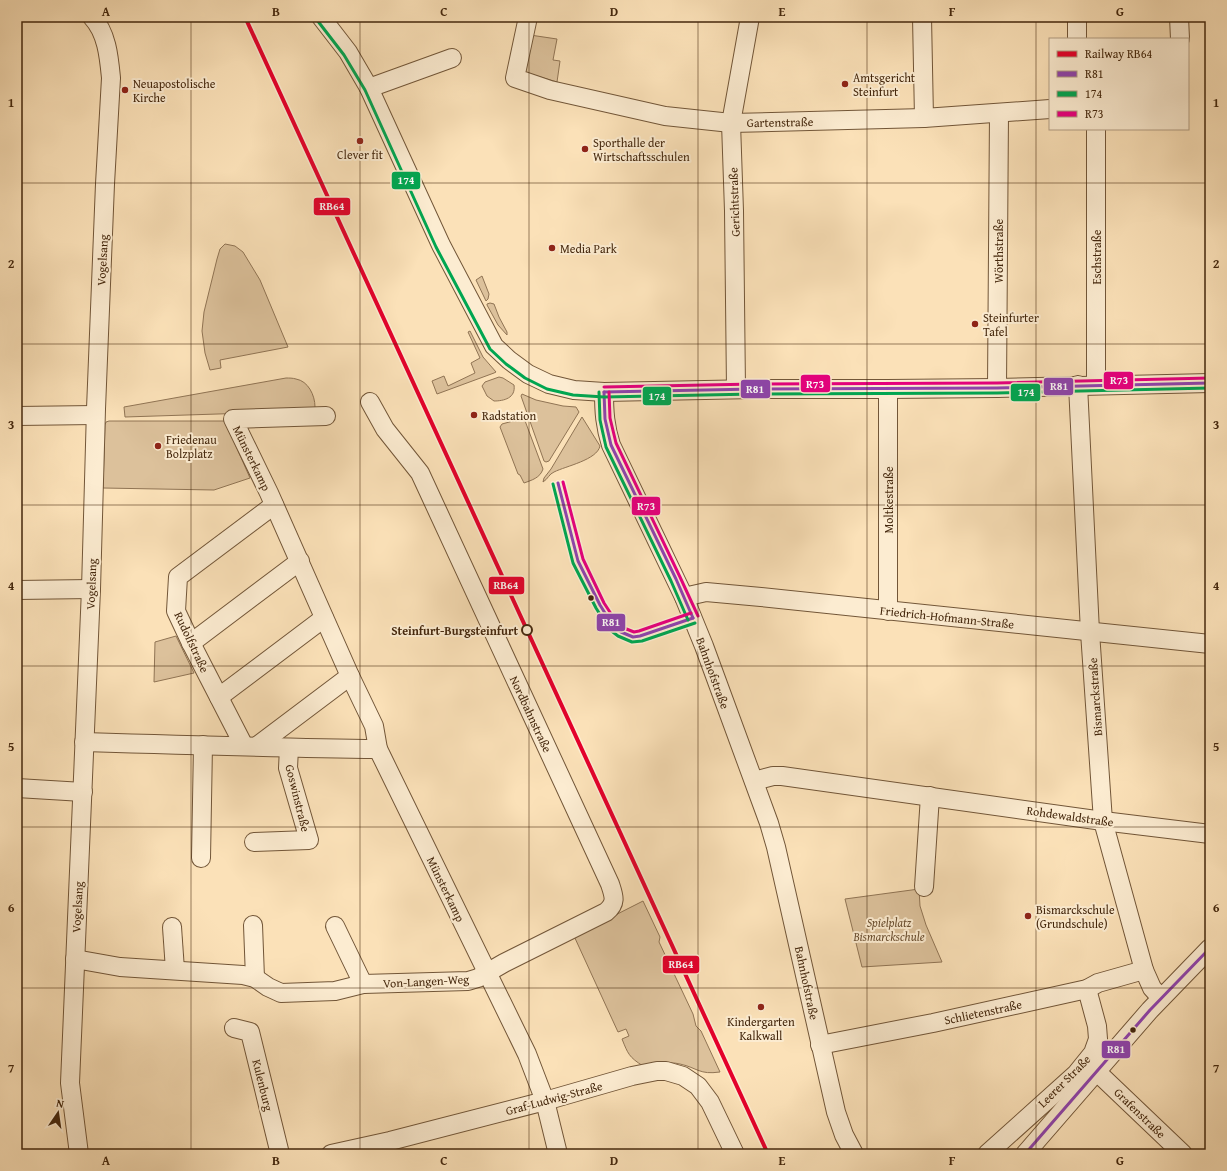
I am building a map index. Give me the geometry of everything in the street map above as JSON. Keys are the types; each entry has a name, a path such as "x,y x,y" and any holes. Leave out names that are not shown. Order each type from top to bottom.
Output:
{"street":[{"name":"Vogelsang","path":"79,1154 70,1083 91,589 95,415 111,78 106,41 99,25 92,17"},
{"path":"321,17 374,86 441,245 494,346 509,360 528,374 549,384 574,390 604,392 736,389 997,388 1210,383"},
{"name":"Gartenstraße","path":"528,17 515,78 550,90 665,116 731,123 924,118 1049,109"},
{"name":"Gerichtstraße","path":"736,389 734,211 731,123 750,17"},
{"path":"922,17 924,118"},
{"path":"1077,17 1077,38"},
{"path":"1179,17 1180,38"},
{"path":"374,86 452,58"},
{"name":"Wörthstraße","path":"997,388 1000,113"},
{"name":"Eschstraße","path":"1096,130 1096,385"},
{"name":"Bismarckstraße","path":"1078,385 1090,632 1103,821 1144,970 1152,988 1161,998"},
{"name":"Moltkestraße","path":"888,389 888,611"},
{"name":"Bahnhofstraße","path":"604,392 604,418 611,445 684,597 769,823 836,1112 844,1135 854,1154"},
{"name":"Nordbahnstraße","path":"370,402 385,429 420,473 610,884 613,894 614,903 606,912 487,972"},
{"path":"17,416 95,415"},
{"name":"Münsterkamp","path":"326,416 233,419 300,560 324,618 374,726 378,749 527,1054 545,1101 558,1154"},
{"name":"Rudolfstraße","path":"250,746 219,697 176,611 178,578 274,505"},
{"path":"191,643 300,560"},
{"path":"17,590 91,589"},
{"name":"Friedrich-Hofmann-Straße","path":"684,597 706,592 800,600 888,611 1210,644"},
{"path":"219,697 324,618"},
{"path":"250,746 350,676"},
{"name":"Goswinstraße","path":"84,742 378,749"},
{"path":"201,858 202,745"},
{"name":"Goswinstraße","path":"254,842 309,840 288,768 289,748"},
{"name":"Rohdewaldstraße","path":"754,781 773,776 782,776 1103,821 1210,834"},
{"path":"17,788 83,792"},
{"path":"924,887 930,796"},
{"path":"253,925 255,978"},
{"path":"172,926 175,970"},
{"path":"335,926 363,984"},
{"name":"Leerer Straße","path":"1025,1154 1161,998 1210,948"},
{"name":"Von-Langen-Weg","path":"75,959 120,967 243,975 255,978 268,987 281,993 336,991 363,984 468,981 478,978 487,972"},
{"name":"Schlietenstraße","path":"820,1045 933,1023 1087,990 1098,983 1144,970"},
{"name":"Leerer Straße","path":"987,1154 1076,1074 1093,1053 1098,1039 1097,1026 1087,990"},
{"name":"Kulenburg","path":"234,1028 250,1032 280,1154"},
{"name":"Graf-Ludwig-Straße","path":"331,1154 390,1141 545,1101 632,1076 652,1072 666,1072 683,1076 698,1086 710,1102 735,1154"},
{"name":"Grafenstraße","path":"1097,1072 1183,1154"}],"green space":[{"path":"530,35 557,39 553,60 560,61 557,82 524,72"},
{"path":"225,244 235,246 243,252 260,280 288,347 220,360 221,368 210,370 205,353 202,331 204,312 220,249"},
{"path":"482,276 489,294 486,301 476,280"},
{"path":"490,303 494,304 507,335 498,325 487,305"},
{"path":"470,331 483,357 496,372 437,394 432,381 444,376 448,386 475,373 471,363 480,358 468,332"},
{"path":"499,377 514,385 514,389 511,396 508,398 494,401 487,396 482,386 485,382"},
{"path":"286,378 300,380 310,389 315,402 315,407 311,411 125,417 124,407"},
{"path":"522,394 536,400 563,406 576,407 579,412 549,461 544,461 521,396"},
{"path":"582,417 600,446 598,451 587,459 552,473 543,482 544,478"},
{"path":"524,418 543,469 538,477 524,483 518,474 500,427 502,424"},
{"path":"225,421 250,478 214,490 103,488 105,425 106,422"},
{"path":"176,636 194,673 154,682 155,642"},
{"name":"Spielplatz Bismarckschule","path":"919,889 920,906 926,925 942,962 862,967 845,899"},
{"path":"643,901 660,937 659,942 693,1014 696,1026 701,1031 720,1072 707,1073 675,1063 661,1063 643,1066 635,1060 628,1052 622,1039 629,1036 626,1029 618,1032 574,936"}],"rail line":[{"name":"RB64","path":"245,17 768,1154"}],"transit line":[{"name":"174","path":"317,20 344,55 365,90 436,247 490,349 506,364 525,378 547,389 573,395 604,397 755,394 997,393 1210,388"},
{"name":"R73","path":"604,387 755,384 997,383 1210,378"},
{"name":"R81","path":"604,392 755,389 997,388 1210,383"},
{"name":"174","path":"599,392 600,420 606,447 671,581 688,620"},
{"name":"R81","path":"604,392 605,419 611,445 676,579 693,618"},
{"name":"R73","path":"609,392 610,418 616,443 698,616"},
{"name":"R73","path":"563,482 583,559 604,603 617,623 634,632 691,613"},
{"name":"R81","path":"558,483 578,561 600,605 613,626 621,632 633,637 693,618"},
{"name":"174","path":"553,484 573,563 596,608 609,629 618,636 632,642 642,641 695,623"},
{"name":"R81","path":"1025,1154 1150,1010 1210,948"}],"place":[{"name":"Amtsgericht Steinfurt","path":"845,84"},
{"name":"Neuapostolische Kirche","path":"125,90"},
{"name":"Clever fit","path":"360,141"},
{"name":"Sporthalle der Wirtschaftsschulen","path":"585,149"},
{"name":"Media Park","path":"552,248"},
{"name":"Steinfurter Tafel","path":"975,324"},
{"name":"Radstation","path":"474,415"},
{"name":"Friedenau Bolzplatz","path":"158,446"},
{"name":"Steinfurt-Burgsteinfurt","path":"527,630"},
{"name":"Bismarckschule (Grundschule)","path":"1028,916"},
{"name":"Kindergarten Kalkwall","path":"761,1007"}]}
